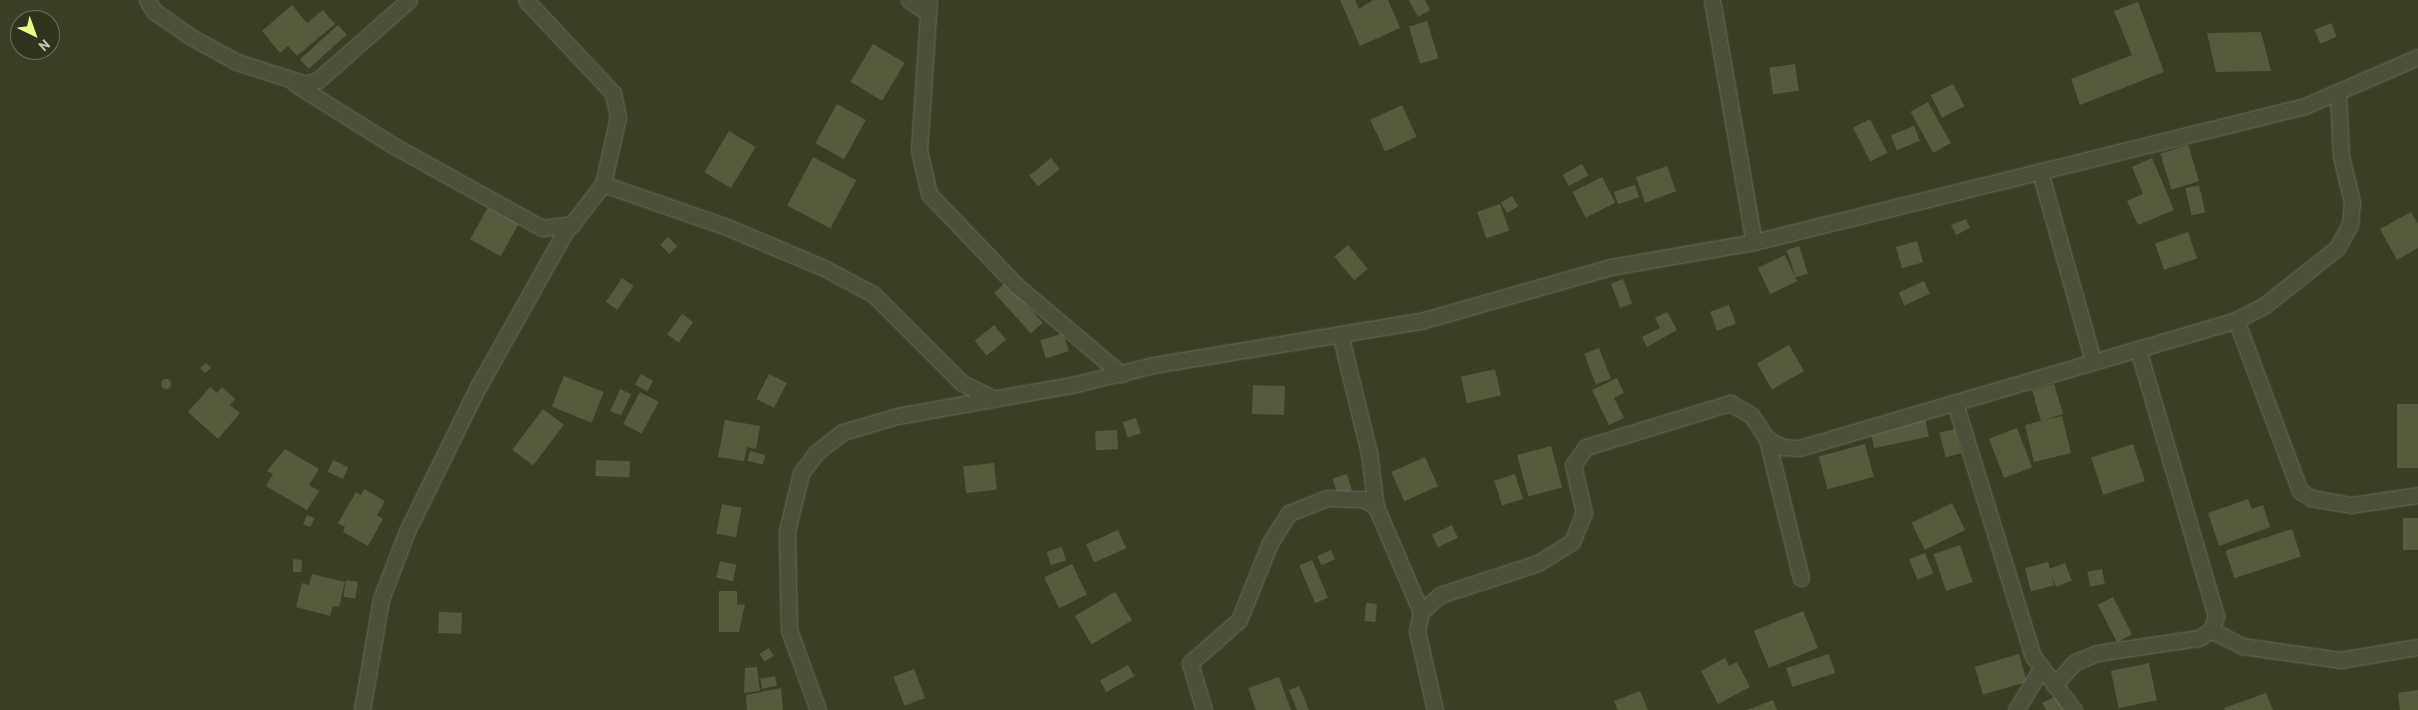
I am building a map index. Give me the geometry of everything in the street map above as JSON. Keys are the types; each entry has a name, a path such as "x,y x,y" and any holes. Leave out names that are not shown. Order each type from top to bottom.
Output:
{"street":[{"path":"295,84 318,80 409,0"},
{"path":"362,710 388,574 478,387 573,224 603,184 618,117 614,92 526,0"},
{"path":"909,0 928,6 919,150 929,194 1016,285 1121,374"},
{"path":"1712,0 1754,242"},
{"path":"146,1 191,37 237,62 295,84 396,147 542,228 573,224"},
{"path":"818,710 797,662 785,602 787,531 800,474 817,452 843,432 897,416 1340,334 1421,321 1610,267 1754,242 1908,201 2040,172 2338,95 2418,57"},
{"path":"1767,439 1783,447 1799,448 1955,403 2093,360 2138,349 2236,320 2265,305 2337,248 2350,225 2352,202 2340,156 2338,95"},
{"path":"2040,172 2093,360"},
{"path":"603,184 727,227 865,290 914,331 962,383 993,398"},
{"path":"2236,320 2300,491 2311,498 2351,505 2418,495"},
{"path":"1340,334 1369,452 1376,507 1421,612 1417,631 1435,710"},
{"path":"2054,685 2075,662 2097,653 2199,638 2211,630 2216,616 2209,583 2138,349"},
{"path":"1421,612 1440,595 1538,563 1572,542 1584,513 1573,465 1586,447 1730,402 1751,415 1767,439 1801,578"},
{"path":"1955,403 2041,669 2074,710"},
{"path":"1204,710 1190,663 1239,620 1270,543 1289,513 1327,498 1363,499 1376,507"},
{"path":"2211,630 2242,646 2340,660 2418,647"},
{"path":"2016,710 2041,669"}],"building":[{"path":"1340,0 1355,0 1359,9 1373,0 1388,0 1400,28 1360,46"},
{"path":"1409,0 1425,0 1430,10 1418,17"},
{"path":"2138,2 2164,72 2080,105 2071,79 2132,55 2114,11"},
{"path":"292,5 307,23 323,10 335,24 297,56 288,46 280,53 262,31"},
{"path":"1427,21 1438,58 1420,64 1409,27"},
{"path":"2331,23 2337,37 2320,44 2314,30"},
{"path":"338,25 347,35 309,69 300,59"},
{"path":"2261,32 2271,71 2216,72 2207,33"},
{"path":"873,44 905,63 882,101 850,82"},
{"path":"1795,64 1799,91 1773,94 1769,68"},
{"path":"1953,84 1964,106 1942,118 1931,95"},
{"path":"1928,102 1951,143 1933,153 1911,112"},
{"path":"837,104 866,120 844,159 815,143"},
{"path":"1402,105 1417,137 1385,152 1370,120"},
{"path":"1870,119 1887,153 1870,161 1853,128"},
{"path":"1914,126 1920,141 1897,150 1891,135"},
{"path":"729,131 756,147 731,188 704,172"},
{"path":"2188,145 2199,181 2171,190 2160,153"},
{"path":"813,157 856,180 830,229 787,206"},
{"path":"1051,158 1060,169 1038,187 1029,176"},
{"path":"2152,158 2174,210 2138,225 2127,201 2143,194 2132,167"},
{"path":"1582,164 1588,175 1569,186 1563,175"},
{"path":"1667,166 1676,191 1645,203 1636,177"},
{"path":"1602,177 1615,203 1586,218 1573,192"},
{"path":"1635,185 1639,197 1618,204 1614,192"},
{"path":"2199,185 2205,212 2192,215 2185,188"},
{"path":"1512,196 1518,206 1507,213 1501,203"},
{"path":"1500,204 1509,230 1486,238 1477,212"},
{"path":"488,207 519,224 501,256 470,239"},
{"path":"2411,212 2418,224 2418,248 2397,260 2380,229"},
{"path":"1966,219 1970,228 1956,235 1951,225"},
{"path":"2188,232 2197,258 2164,270 2155,243"},
{"path":"668,237 677,246 669,254 660,245"},
{"path":"1917,241 1923,262 1902,268 1896,247"},
{"path":"1348,245 1368,269 1354,280 1334,257"},
{"path":"1799,246 1808,274 1796,278 1787,250"},
{"path":"1785,255 1797,281 1770,294 1758,268"},
{"path":"622,278 634,286 617,310 606,302"},
{"path":"1623,279 1632,303 1620,308 1611,284"},
{"path":"1924,281 1930,294 1905,306 1899,293"},
{"path":"1006,282 1043,323 1031,334 994,293"},
{"path":"1729,305 1736,324 1717,331 1710,312"},
{"path":"1667,312 1677,330 1647,347 1642,337 1660,328 1655,318"},
{"path":"682,314 693,322 679,342 667,334"},
{"path":"994,325 1006,340 987,355 975,341"},
{"path":"1063,333 1069,351 1046,358 1040,340"},
{"path":"1789,345 1804,371 1772,389 1757,364"},
{"path":"1599,348 1611,379 1596,385 1584,354"},
{"path":"206,363 211,368 205,373 200,368"},
{"path":"1495,369 1501,395 1467,403 1461,377"},
{"path":"641,374 653,381 647,391 635,384"},
{"path":"769,374 787,383 774,408 756,399"},
{"path":"564,376 604,392 592,423 552,407"},
{"path":"1617,378 1624,393 1614,398 1624,418 1609,425 1592,390"},
{"path":"166,379 171,384 166,389 161,384"},
{"path":"2054,384 2063,414 2044,420 2062,416 2071,453 2034,462 2025,425 2041,421 2032,390"},
{"path":"1253,385 1285,386 1284,415 1252,414"},
{"path":"210,387 217,393 222,387 235,399 230,405 240,413 218,439 188,412"},
{"path":"620,389 631,394 621,416 610,411"},
{"path":"640,392 659,402 642,434 623,424"},
{"path":"2397,404 2418,404 2418,468 2397,468"},
{"path":"543,409 564,425 533,465 512,450"},
{"path":"1136,418 1141,433 1128,438 1123,422"},
{"path":"1925,418 1929,437 1874,448 1870,430"},
{"path":"725,420 760,426 756,449 747,447 744,461 718,457"},
{"path":"2017,428 2032,467 2004,478 1989,439"},
{"path":"1955,429 1961,453 1946,457 1939,433"},
{"path":"1117,430 1118,449 1096,450 1095,431"},
{"path":"1865,444 1874,477 1827,489 1819,456"},
{"path":"2133,444 2145,481 2103,495 2091,458"},
{"path":"1551,446 1562,488 1528,497 1517,455"},
{"path":"285,449 319,469 309,485 319,491 307,510 266,486 273,474 267,471"},
{"path":"750,451 765,455 763,465 747,461"},
{"path":"1425,457 1438,486 1404,501 1391,472"},
{"path":"333,460 348,467 343,479 328,472"},
{"path":"596,460 630,461 629,477 595,476"},
{"path":"994,463 997,490 966,493 963,466"},
{"path":"1347,474 1352,490 1338,495 1333,478"},
{"path":"1515,474 1523,499 1502,506 1494,481"},
{"path":"364,489 385,501 377,515 383,519 368,546 343,532 345,527 338,523 356,492 361,495"},
{"path":"2248,499 2252,509 2263,505 2270,527 2219,546 2208,513"},
{"path":"1952,503 1965,530 1925,550 1912,523"},
{"path":"722,504 742,508 736,537 716,533"},
{"path":"307,515 314,518 310,527 303,524"},
{"path":"2403,518 2418,518 2418,550 2403,550"},
{"path":"1452,525 1458,538 1438,547 1432,534"},
{"path":"2292,529 2301,557 2234,578 2225,551"},
{"path":"1118,530 1126,548 1094,563 1086,544"},
{"path":"1960,545 1973,582 1946,591 1934,554"},
{"path":"1062,547 1066,560 1051,565 1047,552"},
{"path":"1331,550 1335,559 1321,565 1317,556"},
{"path":"1925,553 1933,573 1917,580 1909,559"},
{"path":"293,559 302,560 301,572 293,572"},
{"path":"1312,560 1328,598 1315,603 1299,565"},
{"path":"720,561 737,565 733,581 716,578"},
{"path":"2048,562 2054,585 2031,591 2025,568"},
{"path":"2065,563 2072,581 2056,587 2049,569"},
{"path":"1072,564 1087,595 1059,608 1044,578"},
{"path":"2102,569 2105,584 2090,587 2087,572"},
{"path":"312,574 345,582 339,607 333,606 330,616 296,607 302,583 309,585"},
{"path":"346,580 358,582 355,599 343,597"},
{"path":"719,591 737,591 737,605 745,604 739,632 719,632"},
{"path":"1115,592 1132,620 1092,644 1075,616"},
{"path":"2113,597 2132,634 2117,642 2098,605"},
{"path":"1366,603 1377,604 1375,622 1364,621"},
{"path":"1803,611 1818,648 1769,668 1754,631"},
{"path":"439,612 462,613 461,634 438,633"},
{"path":"769,648 774,656 764,661 760,654"},
{"path":"1829,654 1835,673 1792,687 1786,668"},
{"path":"2019,654 2027,682 1983,695 1975,667"},
{"path":"1725,658 1729,666 1737,662 1750,687 1718,704 1701,671"},
{"path":"2149,663 2157,700 2119,708 2111,671"},
{"path":"1128,665 1134,676 1106,692 1100,681"},
{"path":"757,667 760,691 744,693 745,668"},
{"path":"914,669 925,698 905,706 893,677"},
{"path":"775,676 777,686 762,689 760,679"},
{"path":"1279,677 1291,710 1256,710 1248,688"},
{"path":"1299,686 1309,710 1297,710 1289,690"},
{"path":"781,688 783,710 747,710 746,695"},
{"path":"2418,690 2418,710 2400,710 2398,693"},
{"path":"1640,691 1648,710 1618,710 1614,701"},
{"path":"2266,693 2273,710 2225,710 2224,708"},
{"path":"2058,695 2065,710 2046,710 2042,703"},
{"path":"1773,700 1777,710 1747,710"}]}
